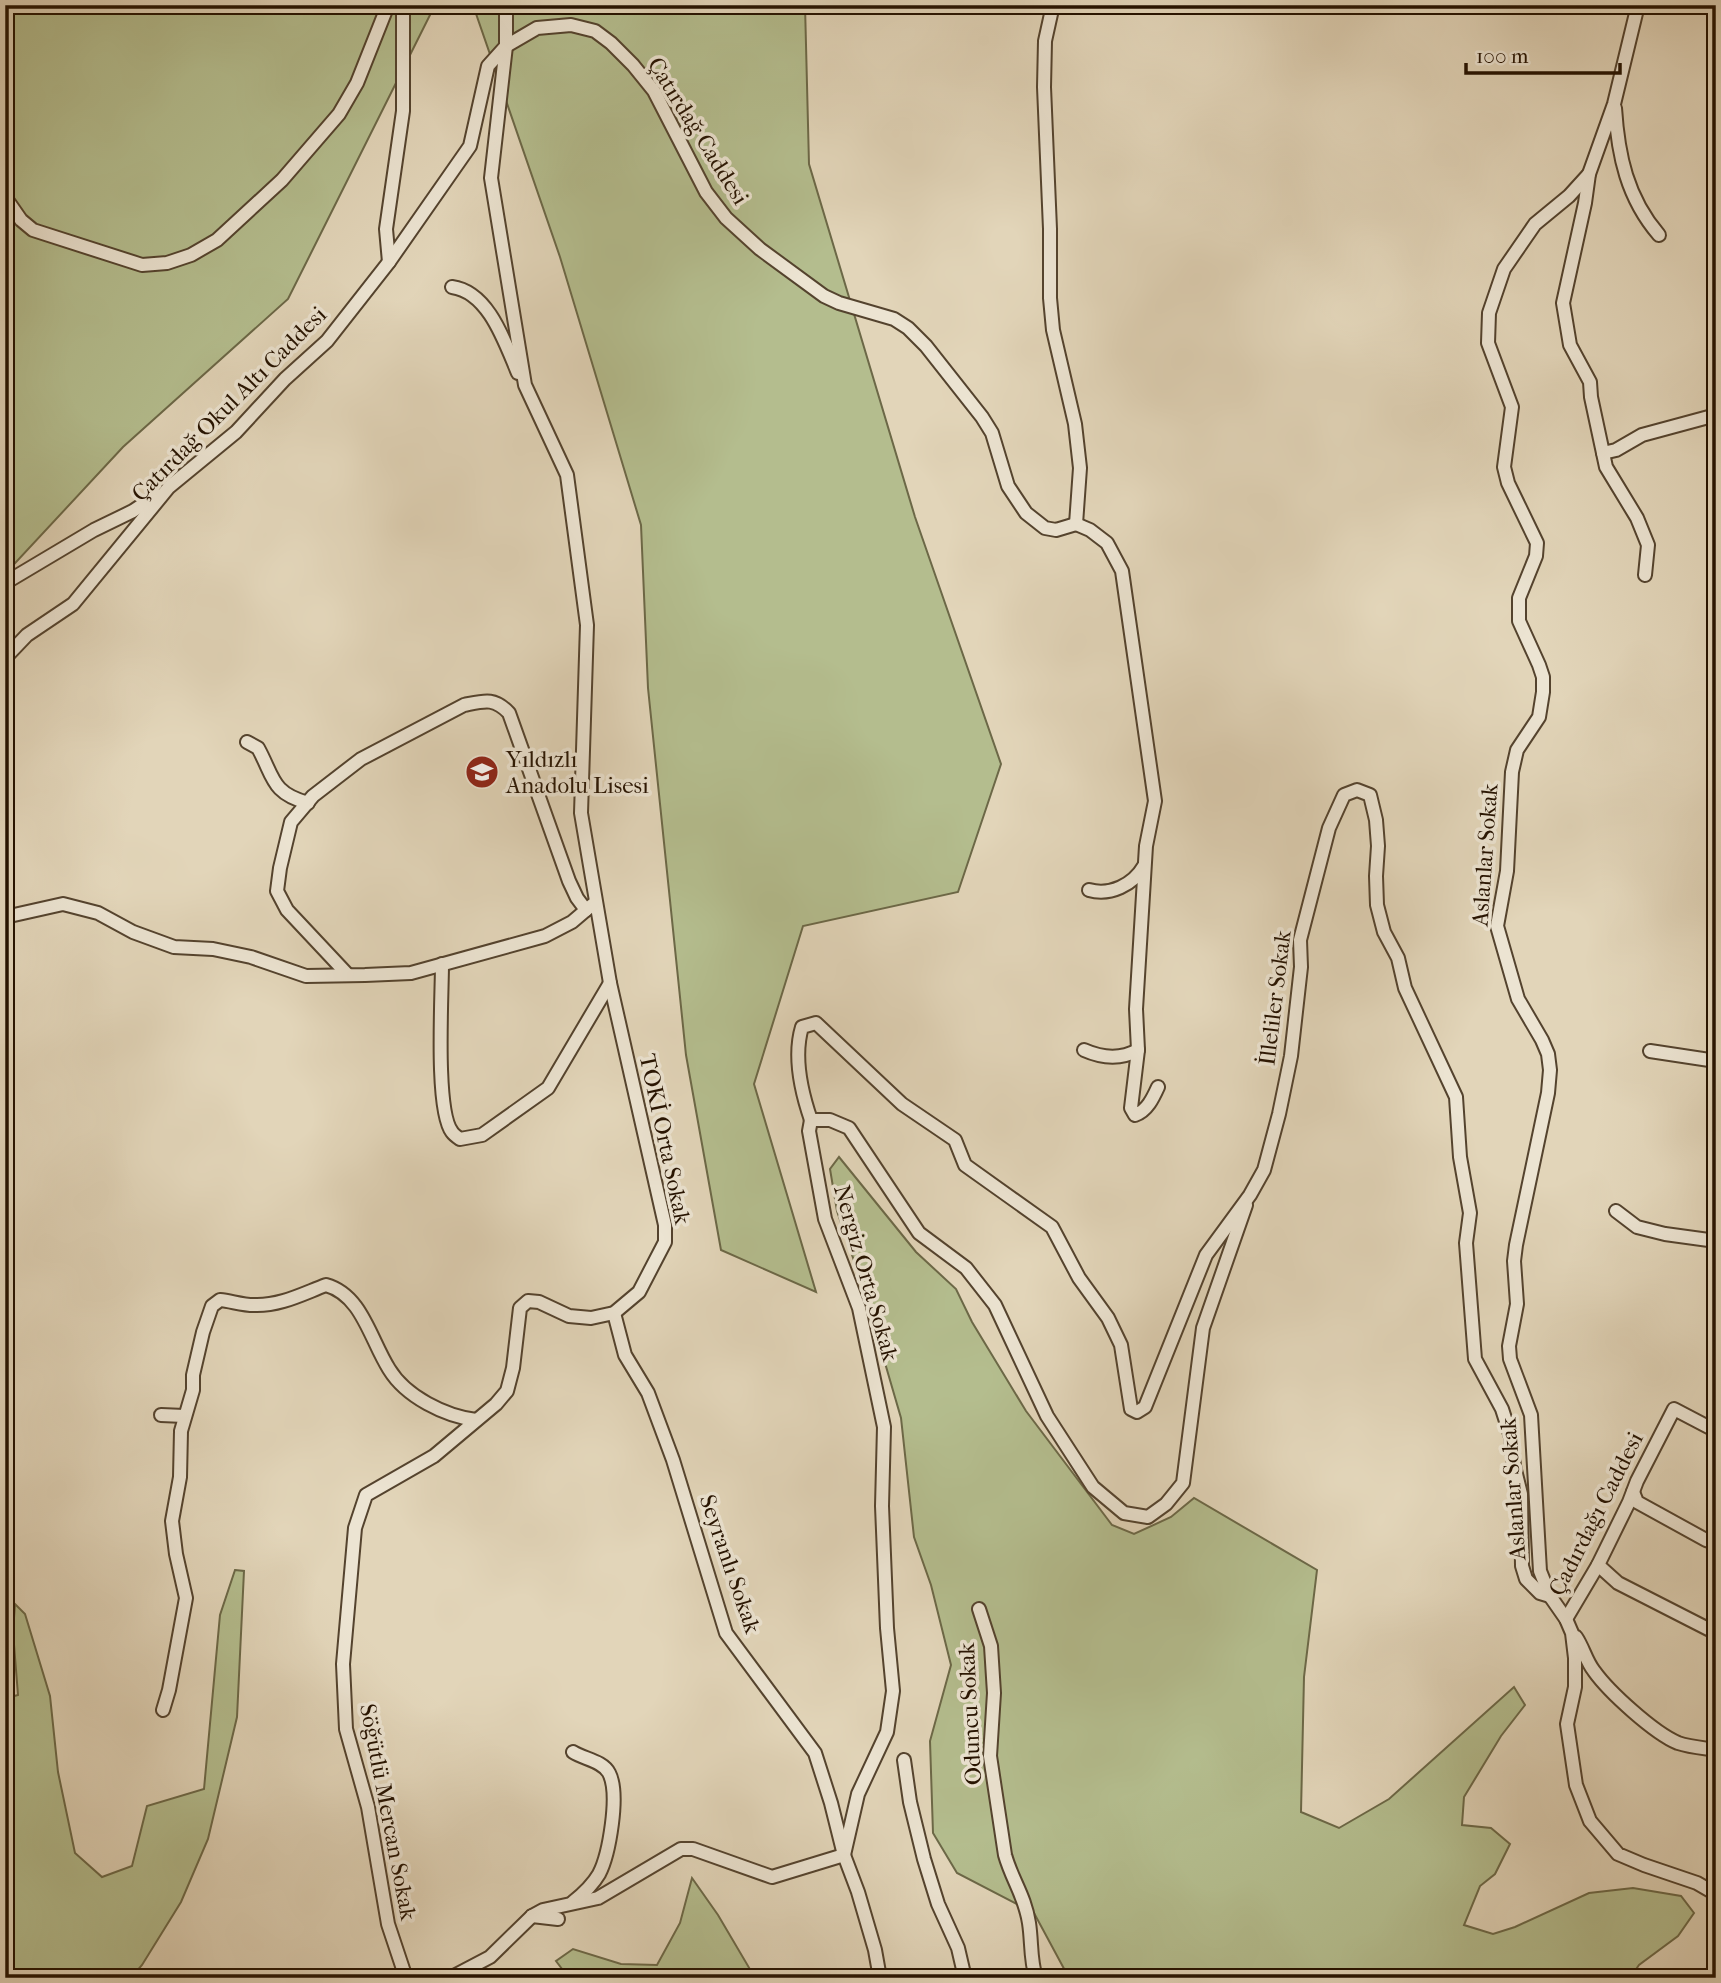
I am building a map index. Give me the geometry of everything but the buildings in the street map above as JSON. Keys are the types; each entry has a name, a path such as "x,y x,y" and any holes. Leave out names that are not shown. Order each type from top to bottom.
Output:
{"street":[{"path":"5,197 21,220 33,230 122,261 142,265 167,263 191,255 217,240 282,180 339,114 357,83 387,5"},
{"path":"390,262 386,229 403,111 404,5"},
{"path":"506,5 506,46 491,178 525,385"},
{"path":"1053,5 1045,41 1044,87 1051,229 1050,298 1053,330 1075,424 1080,468 1076,524 1090,530 1107,543 1122,571 1155,801 1144,866 1136,1009 1138,1050 1131,1108 1135,1115 1142,1113 1147,1107 1158,1087"},
{"path":"1638,5 1614,104 1589,174 1586,203 1563,303 1570,345 1591,382 1591,397 1606,467 1643,530 1648,545 1645,575"},
{"name":"Çatırdağ Caddesi","path":"506,46 537,28 570,25 595,32 611,43 654,91 706,192 726,218 760,249 824,296 894,319 908,328 926,346 982,416 992,433 1008,486 1026,513 1045,527 1056,530 1076,524"},
{"name":"Çatırdağ Okul Altı Caddesi","path":"5,658 27,635 73,604 169,487 236,432 285,379 327,341 390,262 470,146 488,66 506,46"},
{"path":"1614,104 1618,150 1632,193 1645,219 1659,234"},
{"name":"Aslanlar Sokak","path":"1566,1619 1550,1596 1540,1571 1531,1415 1510,1359 1509,1346 1517,1304 1514,1261 1516,1245 1548,1093 1550,1069 1542,1040 1513,985 1497,926 1507,871 1512,772 1517,750 1539,717 1543,677 1519,621 1519,598 1536,556 1537,543 1508,483 1504,467 1512,407 1488,343 1489,313 1504,269 1535,224 1569,196 1589,174"},
{"path":"5,917 63,904 98,913 133,932 174,947 213,949 251,957 306,976 348,975 411,973 545,936 572,922 597,901 580,813 587,625 567,475 501,333 477,298 466,289 452,287"},
{"path":"1602,453 1616,450 1642,435 1716,415"},
{"path":"5,583 94,530 133,511 169,487"},
{"path":"348,975 287,910 277,891 291,822 342,773 391,742 464,705 483,701 499,703 509,713 569,881 586,910"},
{"path":"247,742 258,748 279,791 308,803"},
{"name":"İlleliler Sokak","path":"811,1120 801,1085 798,1041 802,1027 816,1023 902,1104 955,1140 965,1165 1052,1227 1079,1278 1108,1318 1121,1345 1131,1409 1137,1412 1146,1407 1206,1255 1250,1195 1264,1170 1285,1086 1299,997 1300,940 1320,857 1344,795 1357,790 1364,791 1370,795 1376,820 1377,905 1384,932 1398,958 1405,988 1457,1097 1460,1157 1470,1213 1466,1243 1475,1359 1502,1409 1511,1437 1521,1494 1522,1566 1526,1579 1540,1593 1550,1596"},
{"path":"1089,890 1104,892 1124,886 1136,877 1144,866"},
{"name":"TOKİ Orta Sokak","path":"597,901 610,984 665,1225 665,1242 639,1292 614,1313"},
{"path":"442,964 441,1072 447,1119 451,1132 460,1139 482,1135 548,1088 610,984"},
{"path":"1084,1050 1104,1057 1125,1055 1138,1050"},
{"path":"1650,1051 1716,1061"},
{"name":"Nergiz Orta Sokak","path":"844,1855 858,1794 887,1732 893,1691 886,1616 882,1506 884,1427 859,1308 825,1219 809,1131 811,1120 830,1120 849,1128 919,1233 966,1268 995,1305 1047,1416 1093,1487 1124,1513 1148,1517 1166,1504 1182,1483 1203,1328 1250,1195"},
{"path":"1616,1211 1637,1227 1716,1241"},
{"path":"163,1710 186,1598 172,1521 180,1477 181,1431 193,1390 197,1354 212,1306 220,1300 258,1305 278,1302 300,1296 326,1284 339,1289 350,1298 390,1372 410,1391 448,1412 476,1420 507,1391 513,1368 520,1308 528,1301 539,1302 569,1316 591,1318 614,1313"},
{"name":"Seyranlı Sokak","path":"614,1313 625,1355 648,1393 673,1460 726,1633 815,1753 844,1855"},
{"name":"Çadırdağı Caddesi","path":"1716,1431 1674,1409 1598,1565 1566,1619 1572,1633 1575,1687 1567,1724 1576,1785 1590,1821 1618,1854 1697,1883 1716,1894"},
{"path":"162,1415 184,1416"},
{"name":"Söğütlü Mercan Sokak","path":"406,1978 388,1924 368,1807 346,1729 343,1664 355,1528 366,1495 434,1456 476,1420"},
{"path":"1633,1492 1637,1503 1716,1543"},
{"path":"1598,1565 1618,1583 1716,1633"},
{"name":"Oduncu Sokak","path":"979,1609 991,1646 994,1693 990,1756 1004,1855 1009,1871 1020,1889 1029,1923 1031,1962 1036,1978"},
{"path":"1572,1633 1578,1639 1592,1669 1602,1681 1653,1728 1689,1746 1716,1750"},
{"path":"573,1752 586,1760 600,1762 609,1773 613,1802 608,1844 600,1872 592,1885 573,1902"},
{"path":"904,1760 910,1802 924,1859 938,1903 958,1948 965,1978"},
{"path":"450,1978 490,1957 532,1916 543,1910 598,1898 681,1849 693,1849 772,1877 844,1855 875,1950 880,1978"},
{"path":"532,1916 558,1919"}],"green space":[{"path":"5,5 435,5 288,299 123,447 5,574"},
{"path":"473,5 805,5 809,164 915,517 1001,764 958,892 803,926 754,1084 816,1292 721,1250 686,1055 648,688 641,525 560,257"},
{"path":"839,1157 916,1252 956,1289 972,1322 1026,1411 1112,1525 1134,1534 1171,1517 1194,1498 1317,1570 1304,1677 1301,1812 1339,1828 1389,1799 1514,1687 1525,1705 1501,1736 1464,1797 1462,1825 1491,1828 1510,1844 1495,1874 1480,1886 1464,1925 1493,1934 1515,1927 1589,1893 1633,1888 1681,1896 1694,1913 1678,1936 1639,1965 1630,1978 1069,1978 1034,1913 957,1873 933,1833 930,1741 951,1665 931,1585 914,1537 901,1418 862,1284 837,1211 830,1169"},
{"path":"235,1570 244,1571 237,1717 208,1839 181,1902 131,1978 5,1978 5,1688 7,1698 18,1695 13,1632 15,1604 25,1614 50,1696 58,1772 75,1853 102,1877 132,1866 147,1806 204,1789 220,1615"},
{"path":"692,1878 718,1915 751,1971 752,1978 569,1978 556,1961 573,1949 621,1964 657,1965 680,1923"}],"place":[{"name":"Yıldızlı Anadolu Lisesi","path":"482,772"}]}
